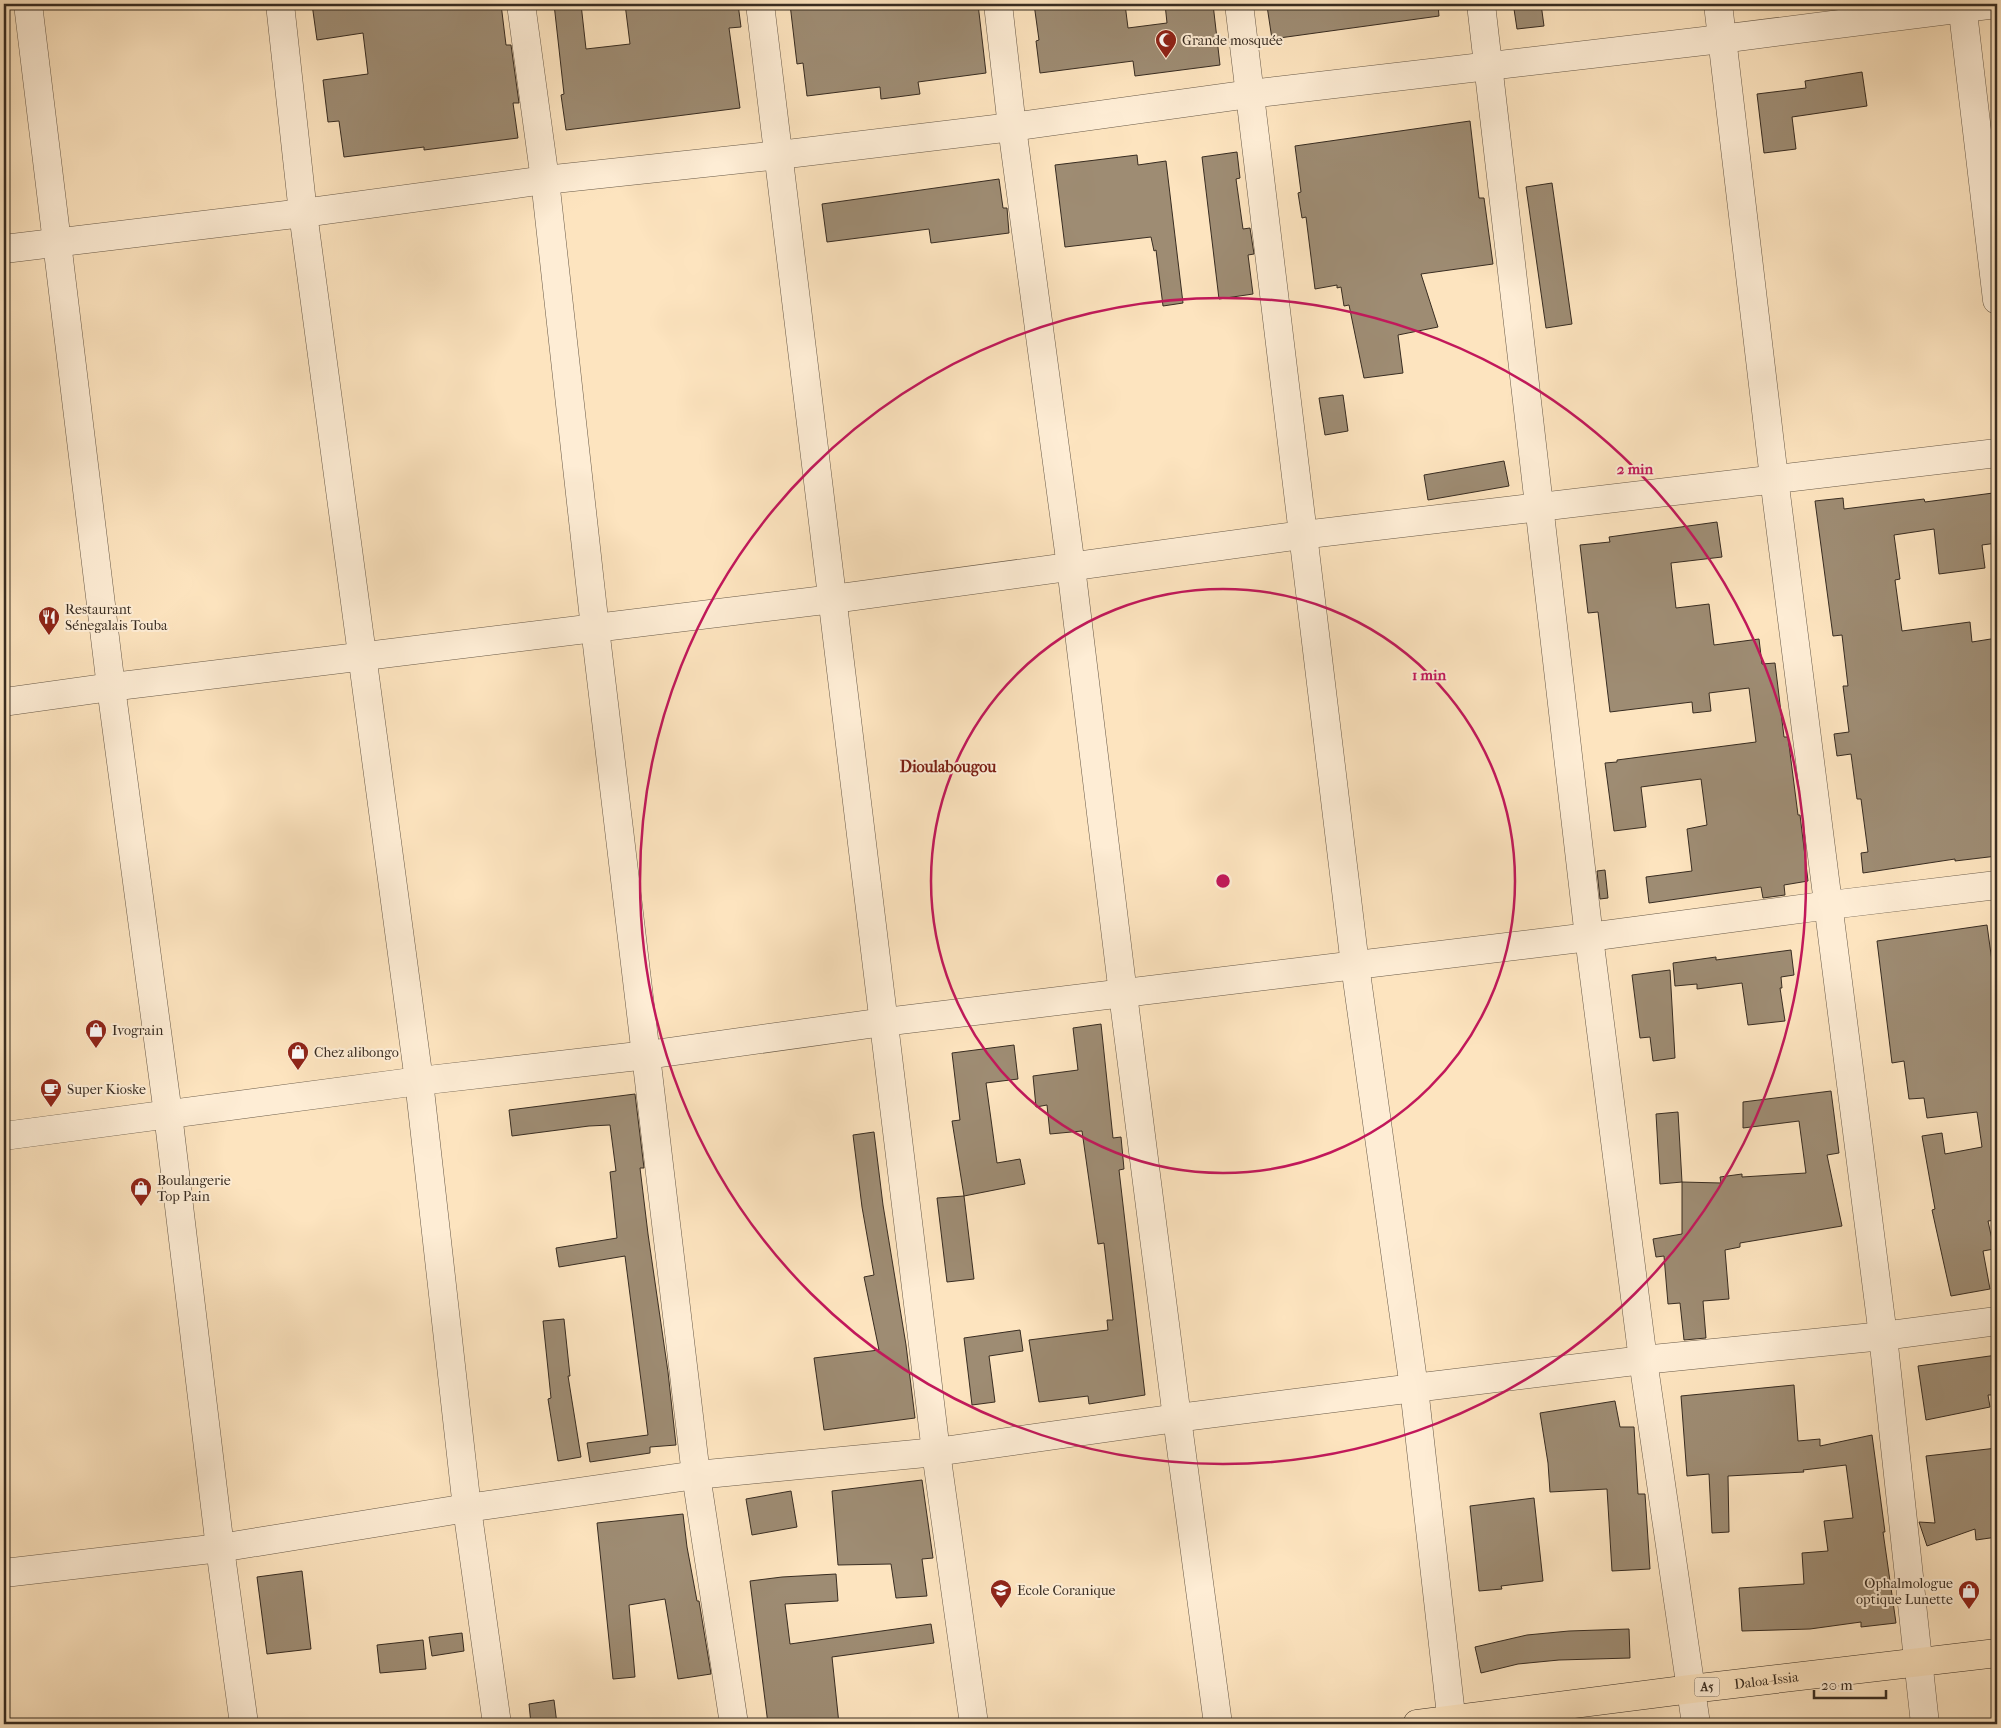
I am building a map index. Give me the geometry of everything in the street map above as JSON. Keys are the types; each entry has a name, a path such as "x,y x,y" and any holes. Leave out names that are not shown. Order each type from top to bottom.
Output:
{"main road":[{"name":"Daloa-Issia","path":"1417,1724 1452,1722 1691,1689 1918,1664 1997,1653"}],"street":[{"path":"28,4 111,687 168,1114 220,1548 244,1724"},
{"path":"280,4 303,213 419,1081 467,1508 497,1724"},
{"path":"521,4 545,180 595,628 696,1475 734,1724"},
{"path":"760,4 936,1452 974,1724"},
{"path":"998,4 1012,127 1071,567 1177,1418 1218,1724"},
{"path":"1239,4 1355,965 1414,1388 1452,1722"},
{"path":"1481,4 1588,937 1643,1360 1696,1724"},
{"path":"1718,4 1774,478 1830,905 1883,1336 1926,1724"},
{"path":"4,249 303,213 545,180 1012,127 1250,94 1721,39 1962,6 1996,4"},
{"path":"1962,6 1997,300"},
{"path":"4,702 362,656 833,600 1302,535 1997,452"},
{"path":"4,1136 419,1081 646,1055 884,1022 1588,937 1997,885"},
{"path":"4,1573 220,1548 467,1508 696,1475 936,1452 1177,1418 1414,1388 1643,1360 1883,1336 1997,1321"}],"building":[{"path":"312,4 501,4 506,45 511,45 519,103 513,103 518,138 424,150 424,147 344,157 339,121 328,122 323,80 368,74 363,33 317,40"},
{"path":"554,4 581,4 586,49 630,44 625,4 738,4 741,27 729,28 740,108 566,130 561,95 564,94"},
{"path":"790,4 978,4 986,73 918,82 920,94 881,99 880,87 807,96 803,63 797,64"},
{"path":"1034,4 1125,4 1128,28 1167,23 1165,4 1213,4 1220,65 1135,76 1133,61 1040,73 1036,41 1039,40"},
{"path":"1282,4 1438,4 1439,16 1272,39 1267,6"},
{"path":"1519,4 1541,4 1544,26 1517,29 1514,9 1519,9"},
{"path":"1862,72 1867,106 1792,117 1796,149 1764,153 1757,94 1806,88 1805,81"},
{"path":"1470,121 1479,198 1484,198 1493,264 1421,274 1438,327 1398,335 1403,373 1364,378 1349,305 1344,306 1341,287 1337,288 1337,285 1315,289 1306,217 1302,218 1298,193 1301,192 1295,146"},
{"path":"1237,152 1240,178 1236,179 1243,229 1250,228 1254,254 1248,255 1253,294 1219,299 1202,157"},
{"path":"1137,155 1138,165 1166,161 1183,303 1163,306 1156,250 1154,251 1151,237 1065,247 1055,165"},
{"path":"999,179 1003,208 1007,208 1009,233 931,243 929,229 827,242 822,204"},
{"path":"1552,183 1572,324 1546,328 1526,187"},
{"path":"1343,395 1348,431 1325,435 1319,398"},
{"path":"1504,461 1509,486 1428,500 1424,475"},
{"path":"1993,493 1997,543 1982,545 1985,568 1939,574 1934,529 1894,535 1900,579 1895,580 1902,631 1970,622 1972,642 1997,638 1997,856 1955,861 1955,859 1863,873 1861,853 1868,852 1861,799 1857,799 1851,754 1837,756 1834,734 1849,732 1843,686 1848,686 1842,635 1833,636 1815,501 1843,498 1844,509 1924,499 1925,502"},
{"path":"1717,522 1722,557 1671,563 1676,608 1709,604 1714,645 1759,639 1762,664 1775,663 1784,737 1788,737 1808,881 1784,885 1785,895 1763,898 1761,887 1649,903 1646,877 1692,871 1687,829 1707,825 1701,779 1641,787 1646,827 1614,831 1605,763 1756,742 1749,688 1709,693 1711,711 1693,713 1692,702 1610,712 1598,612 1588,613 1580,545 1610,542 1609,537"},
{"path":"1605,870 1608,898 1600,899 1597,871"},
{"path":"1987,925 1997,998 1997,1220 1988,1221 1994,1249 1983,1251 1990,1289 1951,1296 1932,1210 1935,1209 1922,1136 1942,1133 1945,1154 1982,1147 1977,1112 1927,1118 1924,1098 1909,1099 1904,1061 1892,1063 1877,941"},
{"path":"1791,950 1794,975 1781,977 1782,988 1780,988 1785,1021 1748,1025 1742,983 1697,989 1697,984 1675,986 1673,963 1716,957 1716,960"},
{"path":"1670,970 1675,1058 1653,1061 1650,1037 1640,1038 1632,975"},
{"path":"1101,1024 1113,1138 1121,1137 1124,1169 1119,1170 1145,1395 1089,1404 1088,1396 1039,1402 1029,1340 1108,1330 1107,1320 1113,1320 1104,1243 1098,1244 1082,1131 1050,1134 1047,1105 1036,1107 1033,1076 1078,1070 1073,1028"},
{"path":"1014,1045 1018,1079 986,1083 997,1163 1020,1159 1025,1184 964,1196 952,1121 960,1120 952,1053"},
{"path":"1831,1091 1839,1153 1827,1155 1842,1226 1740,1243 1740,1247 1725,1250 1729,1299 1703,1301 1706,1338 1684,1340 1680,1303 1668,1304 1664,1256 1656,1257 1653,1239 1682,1234 1682,1182 1721,1183 1720,1177 1742,1174 1742,1177 1806,1173 1799,1121 1743,1128 1743,1102"},
{"path":"635,1094 644,1168 640,1168 676,1445 650,1447 650,1453 590,1462 587,1443 648,1435 625,1256 559,1267 556,1248 617,1238 610,1172 616,1171 610,1125 512,1136 509,1110"},
{"path":"1678,1112 1682,1182 1660,1184 1656,1114"},
{"path":"874,1132 915,1418 824,1430 814,1358 879,1350 864,1277 874,1275 862,1207 853,1135"},
{"path":"964,1196 974,1279 947,1282 937,1198"},
{"path":"564,1319 570,1376 568,1376 581,1457 558,1461 548,1399 551,1398 543,1321"},
{"path":"1020,1330 1023,1351 989,1356 995,1402 972,1405 964,1338"},
{"path":"1997,1355 1997,1395 1988,1395 1990,1407 1926,1420 1918,1366"},
{"path":"1794,1385 1798,1441 1820,1439 1820,1446 1872,1435 1896,1623 1861,1627 1861,1622 1810,1629 1742,1631 1739,1588 1804,1584 1802,1553 1828,1551 1824,1521 1853,1518 1846,1465 1803,1470 1804,1472 1728,1476 1729,1532 1712,1533 1709,1474 1687,1476 1681,1396"},
{"path":"1615,1401 1620,1427 1634,1427 1638,1494 1645,1494 1650,1569 1612,1571 1607,1489 1550,1492 1548,1463 1540,1413"},
{"path":"1997,1448 1997,1537 1976,1540 1975,1529 1927,1546 1919,1522 1935,1523 1926,1456"},
{"path":"922,1480 933,1558 922,1559 927,1596 896,1598 891,1564 838,1565 832,1491"},
{"path":"791,1491 797,1527 752,1535 746,1499"},
{"path":"1534,1498 1543,1581 1501,1586 1502,1589 1479,1591 1470,1506"},
{"path":"683,1514 687,1547 697,1601 699,1601 711,1674 678,1679 665,1599 629,1605 635,1677 613,1679 597,1523"},
{"path":"302,1571 311,1649 267,1654 257,1577"},
{"path":"836,1574 838,1601 785,1604 790,1644 931,1624 934,1643 832,1657 839,1724 768,1724 750,1581"},
{"path":"1629,1629 1630,1658 1559,1660 1518,1664 1481,1673 1475,1647 1527,1635 1569,1631"},
{"path":"462,1633 464,1651 432,1656 429,1637"},
{"path":"423,1640 426,1669 380,1673 377,1645"},
{"path":"554,1700 557,1724 531,1724 529,1704"}],"place":[{"name":"Grande mosquée","path":"1166,59"},
{"name":"Restaurant Sénegalais Touba","path":"49,636"},
{"name":"Ivograin","path":"96,1049"},
{"name":"Chez alibongo","path":"298,1071"},
{"name":"Super Kioske","path":"51,1108"},
{"name":"Boulangerie Top Pain","path":"141,1207"},
{"name":"Ecole Coranique","path":"1001,1609"},
{"name":"Ophalmologue optique Lunette","path":"1969,1610"}],"district":[{"name":"Dioulabougou","path":"948,766"}]}
